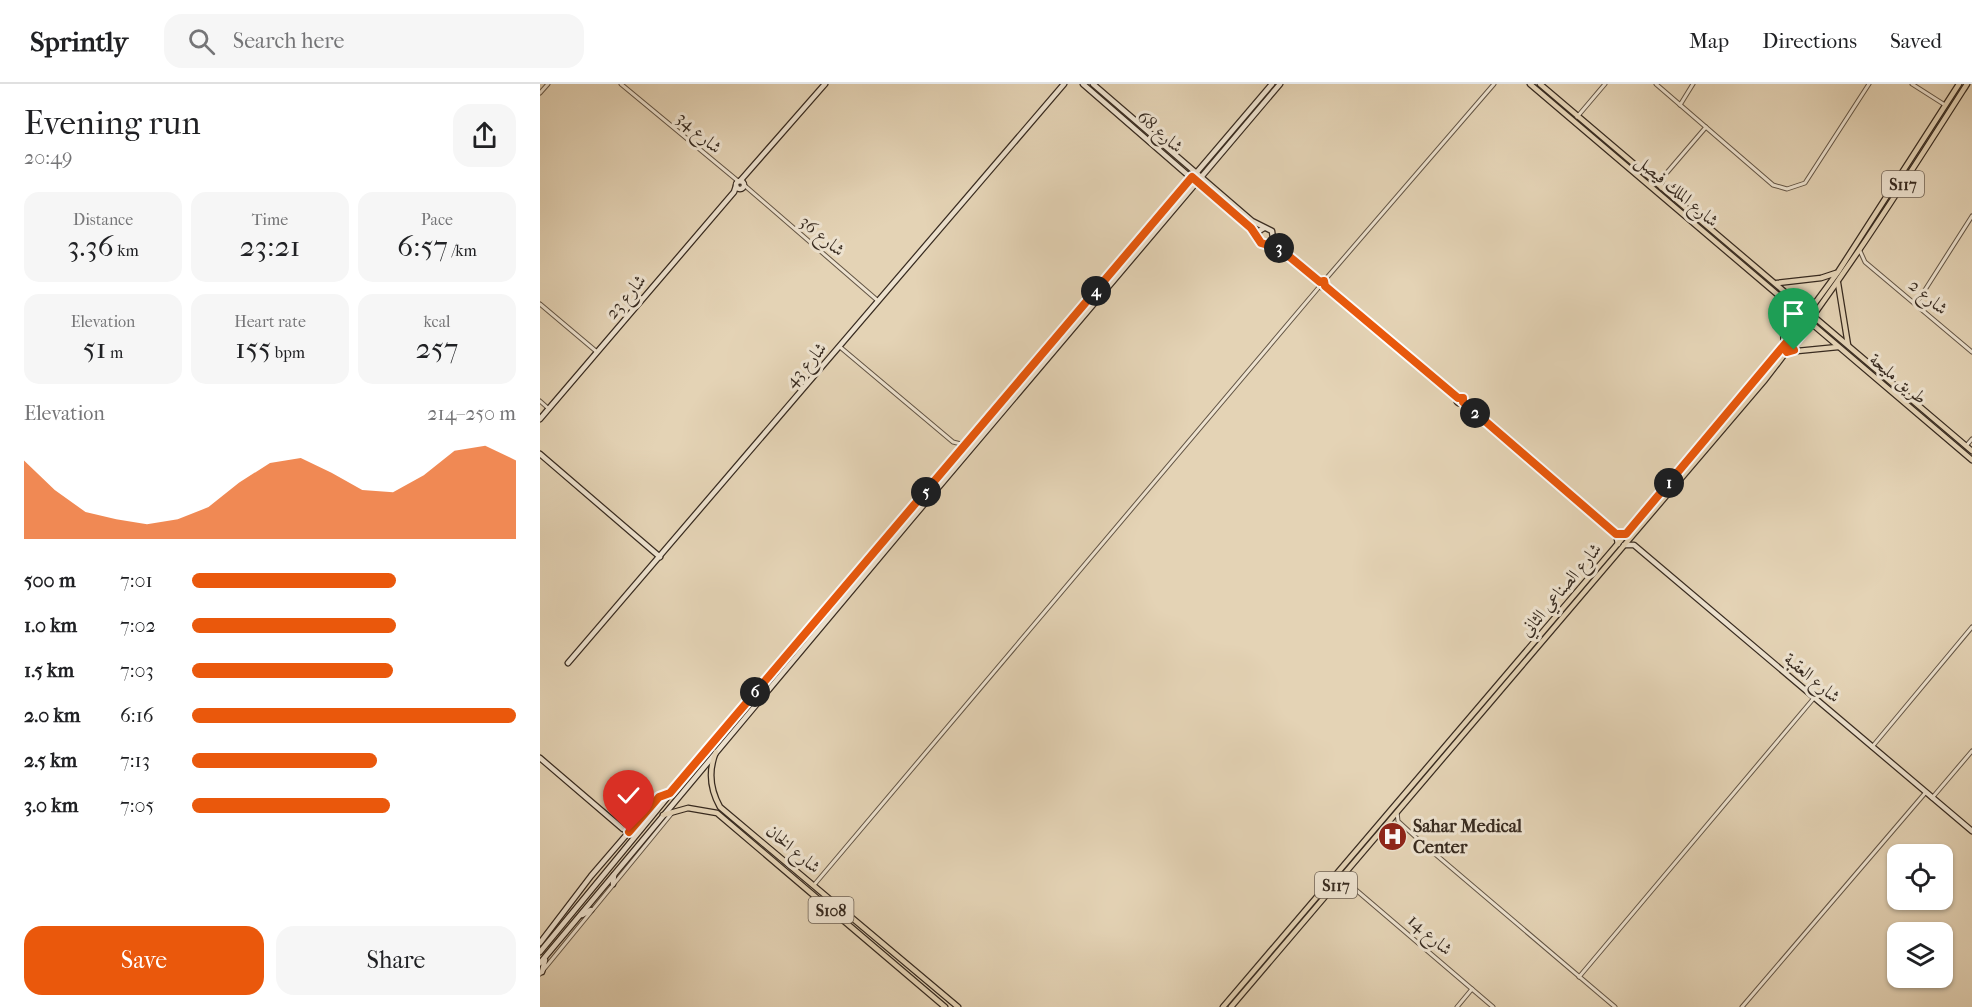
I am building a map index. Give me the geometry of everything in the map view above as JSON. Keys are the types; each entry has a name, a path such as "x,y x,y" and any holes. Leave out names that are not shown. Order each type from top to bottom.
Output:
{"main road":[{"name":"شارع الملك فيصل","path":"1530,84 1808,321"},
{"name":"شارع الملك فيصل","path":"1540,84 1812,315"},
{"name":"شارع الصناعي الثاني","path":"1222,1007 1621,544 1633,535 1787,352 1959,84"},
{"name":"شارع الصناعي الثاني","path":"1812,315 1854,261 1967,84"},
{"path":"1775,283 1786,284 1821,278 1838,272"},
{"path":"1838,283 1850,347"},
{"path":"1782,298 1784,346"},
{"name":"طريق مليحة","path":"1812,315 1972,451"},
{"name":"شارع الصناعي الثاني","path":"1233,1006 1621,544 1626,534 1784,346 1808,321"},
{"name":"طريق مليحة","path":"1808,321 1972,460"},
{"path":"1787,352 1840,347"},
{"name":"شارع الخان","path":"716,752 711,779 720,807 958,1007"},
{"name":"شارع الخان","path":"676,810 698,808 717,813 945,1007"},
{"path":"663,815 676,810"}],"street":[{"path":"540,93 548,84"},
{"name":"شارع 34","path":"621,84 740,185"},
{"path":"740,185 825,84"},
{"name":"شارع 43","path":"568,663 1064,84"},
{"name":"شارع 68","path":"1083,84 1258,236"},
{"name":"شارع 68","path":"1093,84 1264,228"},
{"path":"540,952 670,793 1272,84"},
{"path":"540,963 1280,84"},
{"path":"814,885 1494,84"},
{"path":"1577,117 1605,84"},
{"path":"1656,84 1775,187 1787,189 1799,187 1806,181 1869,84"},
{"path":"1680,105 1693,84"},
{"path":"1912,84 1945,105"},
{"path":"1661,188 1664,176 1706,127"},
{"path":"1188,164 1196,165 1206,161"},
{"path":"1182,169 1185,186"},
{"path":"1207,170 1210,184"},
{"path":"1653,180 1664,176"},
{"name":"شارع 23","path":"540,419 740,185"},
{"name":"شارع 36","path":"740,185 879,302"},
{"path":"1189,191 1207,190"},
{"path":"1916,304 1972,216"},
{"path":"1279,248 1272,231 1264,228 1258,236 1261,243 1279,248 1458,398 1463,398 1463,402 1616,534 1621,544 1634,545 1633,535"},
{"path":"1267,244 1274,237"},
{"name":"شارع 2","path":"1860,251 1865,262 1972,351"},
{"path":"1854,261 1865,262"},
{"path":"540,305 597,352"},
{"path":"840,347 952,442 965,446"},
{"path":"540,401 549,409"},
{"path":"1966,446 1972,439"},
{"path":"952,442 957,454"},
{"path":"540,454 660,556"},
{"path":"1616,534 1626,534"},
{"name":"شارع العقبة","path":"1634,545 1972,831"},
{"path":"1872,747 1972,627"},
{"path":"1580,977 1815,698"},
{"path":"1932,798 1972,751"},
{"path":"540,760 623,829 631,832 638,831"},
{"path":"540,760 620,829 626,838"},
{"path":"1742,1007 1926,792"},
{"path":"540,943 591,876 659,797 670,793"},
{"path":"541,973 676,810"},
{"path":"1397,812 1400,823 1615,1007"},
{"path":"1389,822 1400,823"},
{"path":"1337,884 1349,884 1346,874"},
{"path":"613,884 614,875"},
{"name":"شارع 14","path":"1349,884 1493,1007"},
{"path":"579,916 591,910"},
{"path":"541,973 546,956"},
{"path":"1457,1007 1472,989"}],"place":[{"name":"Sahar Medical Center","path":"1392,836"}],"route":[{"path":"629,832 659,797 670,793 1192,177 1251,228 1261,243 1279,248 1320,282 1323,280 1325,286 1458,398 1463,398 1463,402 1616,534 1626,534 1765,371 1806,319 1810,323 1787,352 1794,350"}]}
